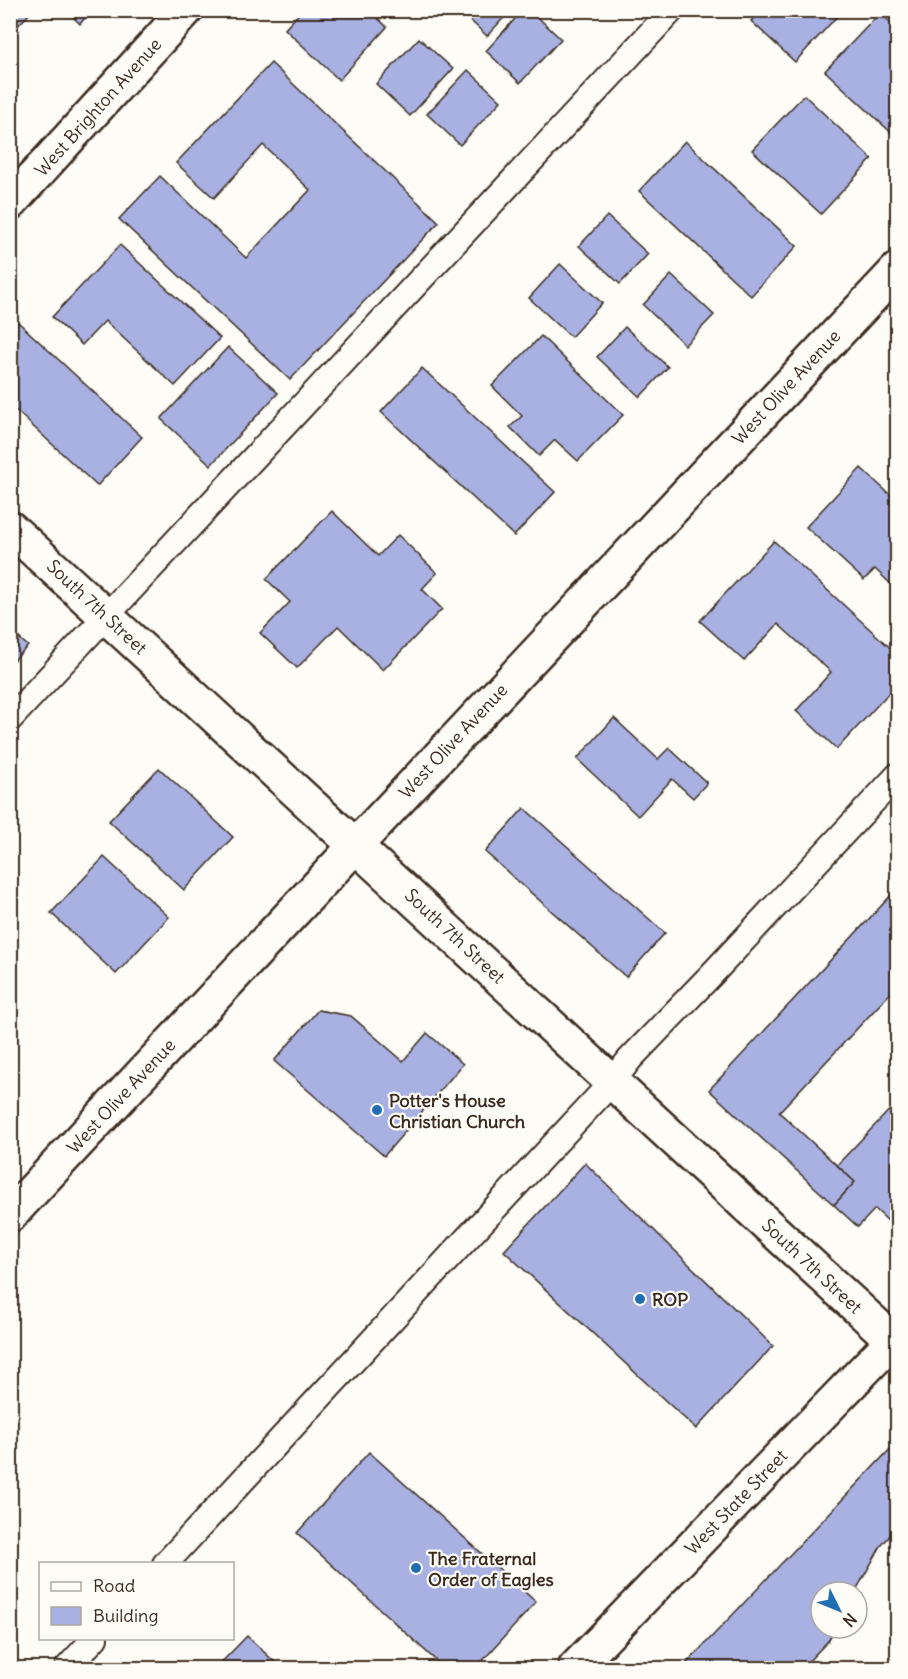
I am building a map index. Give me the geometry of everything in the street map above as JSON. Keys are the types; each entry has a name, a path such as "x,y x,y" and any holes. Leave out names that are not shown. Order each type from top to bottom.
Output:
{"street":[{"name":"West Brighton Avenue","path":"10,203 186,10"},
{"name":"West Olive Avenue","path":"10,1215 897,269"},
{"name":"South 7th Street","path":"10,528 896,1340"},
{"name":"West State Street","path":"575,1668 896,1340"}],"lane":[{"path":"10,719 672,10"},
{"path":"166,1562 612,1082 630,1059 897,775"},
{"path":"67,1668 93,1640"}],"building":[{"path":"10,10 33,10 10,34"},
{"path":"66,10 92,10 80,24"},
{"path":"302,10 369,10 387,27 339,80 285,29"},
{"path":"459,10 511,10 487,36"},
{"path":"523,10 530,10 561,39 520,83 486,51"},
{"path":"761,10 843,10 795,62 751,21"},
{"path":"880,13 898,29 897,138 825,71"},
{"path":"419,38 453,69 410,116 376,84"},
{"path":"271,63 439,222 290,380 119,219 160,176 246,258 310,190 263,145 214,198 176,163"},
{"path":"468,70 501,101 460,145 427,114"},
{"path":"804,95 872,159 821,214 752,150"},
{"path":"685,141 797,246 751,296 639,191"},
{"path":"607,216 648,254 620,284 579,246"},
{"path":"120,245 220,338 175,386 105,321 82,345 52,317"},
{"path":"560,264 602,303 571,337 529,298"},
{"path":"671,275 714,315 685,345 643,305"},
{"path":"18,322 142,437 97,486 10,405 10,331"},
{"path":"625,327 668,367 640,397 597,357"},
{"path":"541,336 623,415 578,461 555,440 539,456 510,427 522,416 492,386"},
{"path":"228,347 278,393 211,465 161,419"},
{"path":"422,368 555,492 514,536 381,412"},
{"path":"861,468 898,502 898,585 895,588 875,569 864,580 806,527"},
{"path":"332,511 378,556 398,535 437,573 422,589 442,609 383,670 338,626 297,668 260,633 290,602 266,579"},
{"path":"774,541 898,655 898,683 837,749 796,711 831,672 778,624 744,661 700,621"},
{"path":"10,630 28,646 10,664"},
{"path":"614,718 658,759 669,748 707,783 693,798 672,779 638,816 577,759"},
{"path":"159,768 233,837 184,890 109,821"},
{"path":"524,808 665,933 626,977 485,852"},
{"path":"104,857 169,917 116,974 51,913"},
{"path":"898,888 898,985 779,1112 855,1182 834,1205 709,1090"},
{"name":"Potter's House Christian Church","path":"318,1010 351,1016 403,1061 427,1033 463,1064 384,1156 274,1061"},
{"path":"898,1101 898,1211 888,1221 875,1209 858,1227 834,1205 855,1182 837,1165"},
{"name":"ROP","path":"585,1163 773,1346 696,1429 504,1251"},
{"path":"898,1441 898,1535 894,1531 881,1546 862,1580 809,1580 809,1640 828,1641 802,1668 682,1668"},
{"name":"The Fraternal Order of Eagles","path":"369,1452 536,1602 476,1668 444,1668 297,1533"},
{"path":"247,1636 281,1668 216,1668"}],"place":[{"name":"Potter's House Christian Church","path":"377,1110"},
{"name":"ROP","path":"640,1299"},
{"name":"The Fraternal Order of Eagles","path":"416,1568"}]}
